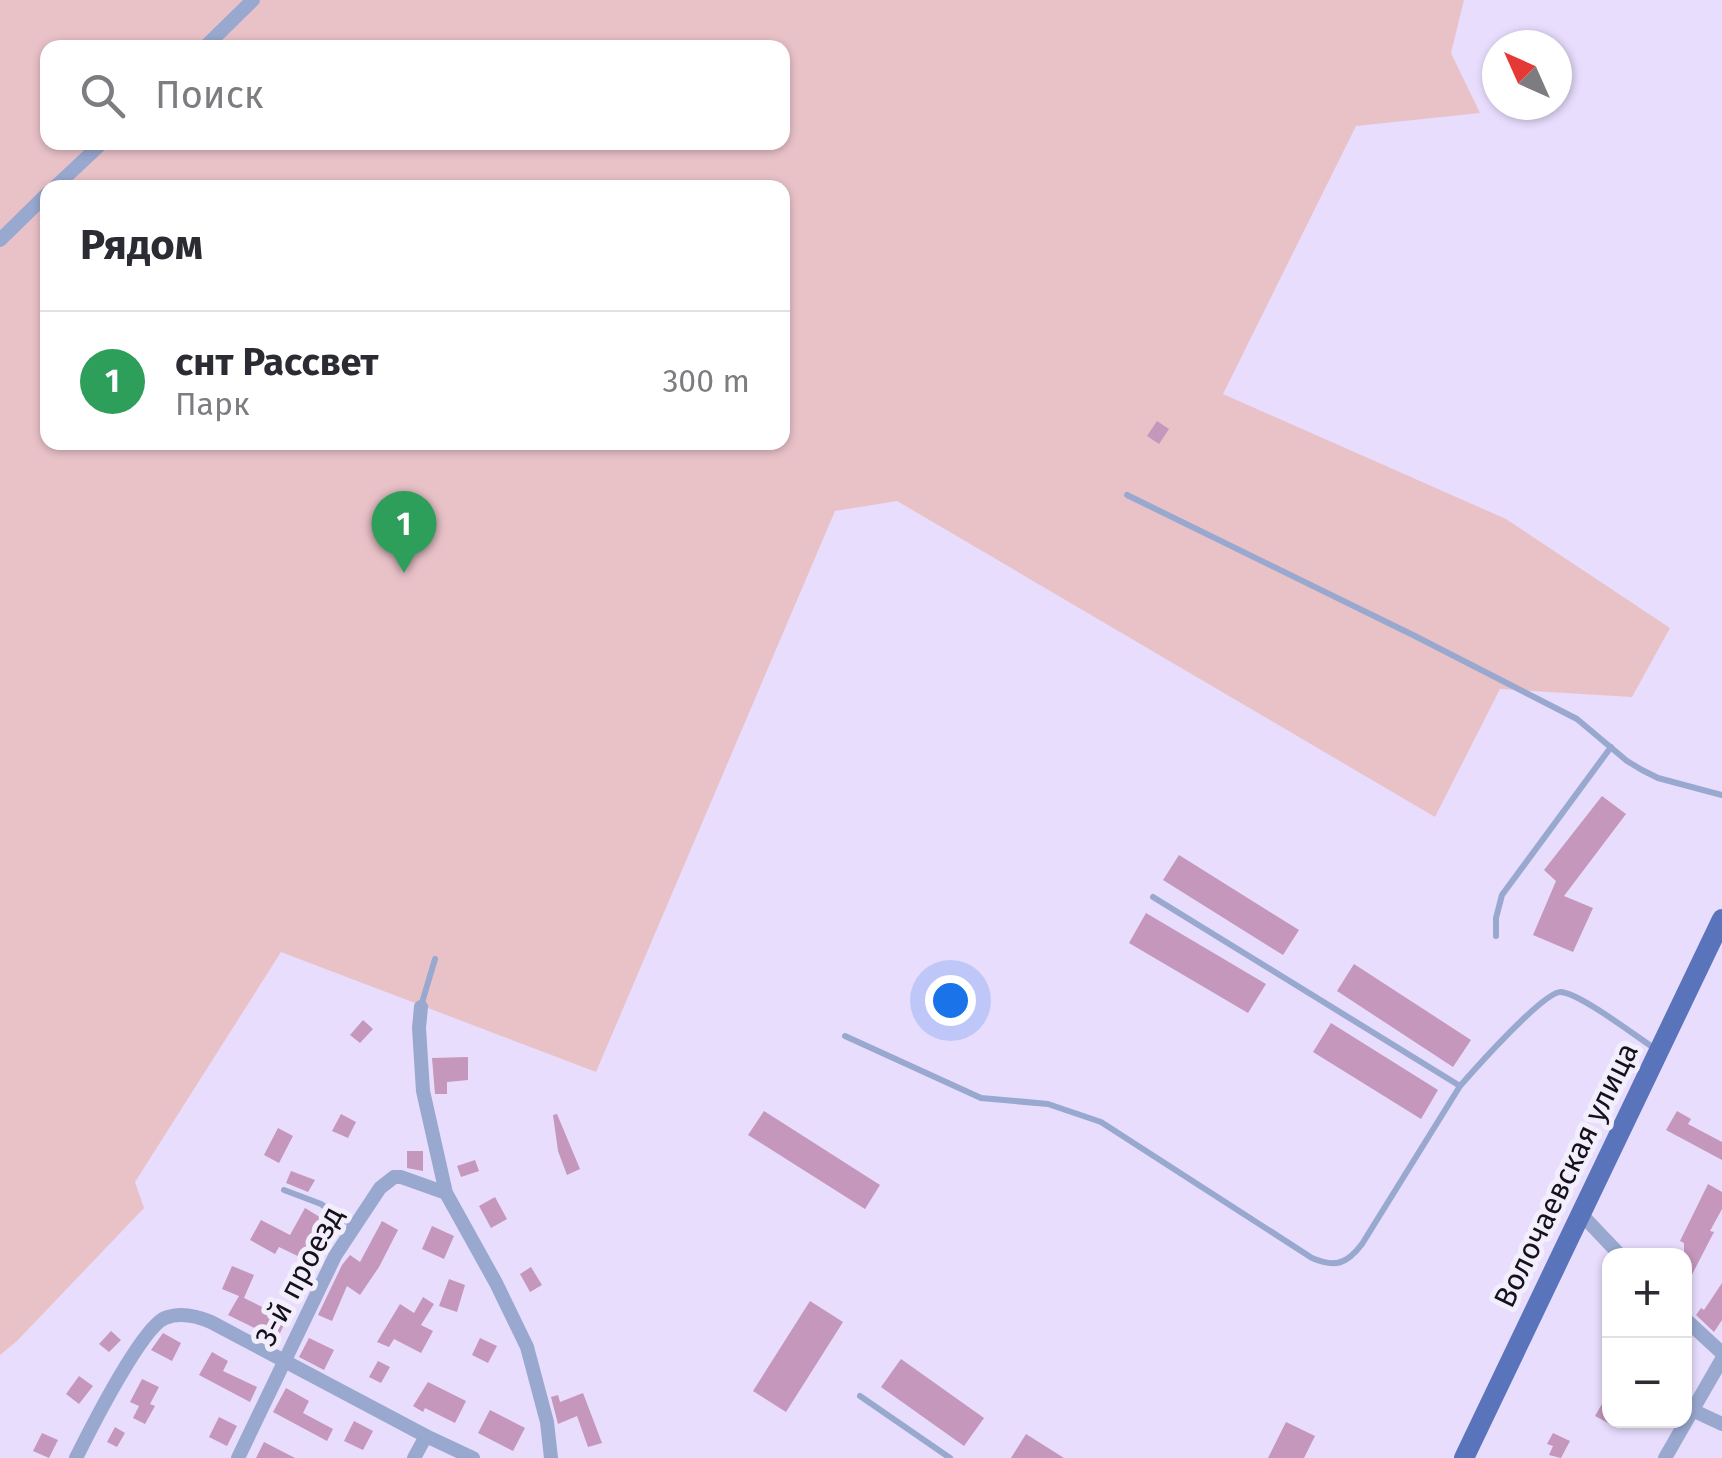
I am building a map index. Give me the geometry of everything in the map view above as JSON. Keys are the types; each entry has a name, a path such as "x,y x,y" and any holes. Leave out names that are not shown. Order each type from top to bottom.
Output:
{"main road":[{"name":"Волочаевская улица","path":"1464,1458 1722,919"}],"street":[{"path":"212,40 253,0"},
{"path":"63,180 94,150"},
{"path":"0,240 40,201"},
{"path":"421,1007 422,1091 446,1192 527,1348 548,1422 551,1458"},
{"name":"3-й проезд","path":"238,1458 318,1288 380,1188 394,1177 446,1192"},
{"path":"1580,1214 1613,1248"},
{"path":"76,1458 114,1386 152,1328 165,1318 185,1315 211,1322 473,1458"},
{"path":"1692,1326 1722,1356 1692,1410 1722,1424"},
{"path":"1665,1458 1682,1428"},
{"path":"414,1458 426,1436"}],"lane":[{"path":"1127,495 1577,718 1627,761 1658,778 1722,795"},
{"path":"1496,936 1502,895 1610,747"},
{"path":"1153,897 1460,1086"},
{"path":"421,1007 435,959"},
{"path":"845,1036 981,1098 1048,1104 1102,1122 1312,1258 1332,1263 1348,1260 1362,1244 1460,1086 1551,994 1565,993 1584,1003 1659,1051"},
{"path":"284,1190 321,1204 354,1226"},
{"path":"860,1396 950,1458"}],"shaded area":[{"path":"0,0 1464,0 1451,53 1480,113 1356,126 1223,394 1506,519 1670,628 1632,697 1500,689 1435,817 897,501 835,511 596,1072 281,952 135,1182 144,1208 0,1355"}],"building":[{"path":"1157,421 1169,429 1159,444 1147,436"},
{"path":"1602,796 1626,814 1564,896 1593,908 1573,952 1533,935 1556,881 1544,870"},
{"path":"1179,855 1299,930 1283,955 1163,880"},
{"path":"1146,913 1266,984 1248,1013 1129,943"},
{"path":"1354,964 1471,1040 1453,1067 1337,991"},
{"path":"363,1020 373,1029 360,1043 350,1035"},
{"path":"1331,1023 1438,1090 1421,1119 1313,1052"},
{"path":"468,1057 468,1080 447,1082 447,1094 435,1094 432,1058"},
{"path":"764,1111 880,1185 865,1209 748,1135"},
{"path":"1677,1111 1691,1119 1688,1124 1722,1142 1722,1160 1666,1130"},
{"path":"341,1114 356,1122 348,1138 332,1131"},
{"path":"557,1114 580,1169 567,1175 558,1151 553,1115"},
{"path":"278,1128 293,1136 279,1163 264,1155"},
{"path":"407,1151 423,1151 423,1171 407,1168"},
{"path":"475,1160 479,1171 461,1177 457,1166"},
{"path":"291,1171 315,1180 308,1192 286,1183"},
{"path":"1708,1184 1722,1192 1722,1209 1710,1231 1714,1232 1692,1275 1692,1248 1684,1248 1680,1241"},
{"path":"495,1197 507,1219 491,1228 479,1206"},
{"path":"305,1208 323,1219 310,1242 318,1246 310,1262 279,1247 275,1254 250,1240 261,1220 290,1235"},
{"path":"382,1221 398,1230 360,1295 347,1286 332,1321 318,1315 342,1265 350,1255 360,1262"},
{"path":"432,1226 454,1236 444,1259 422,1249"},
{"path":"232,1266 254,1275 244,1298 287,1319 277,1339 228,1315 239,1296 222,1289"},
{"path":"531,1267 542,1285 530,1292 520,1274"},
{"path":"449,1279 465,1285 457,1312 439,1306"},
{"path":"1722,1283 1722,1320 1714,1332 1696,1315 1701,1308 1704,1310"},
{"path":"423,1297 434,1304 421,1325 433,1331 421,1353 394,1339 389,1347 377,1342 400,1304 414,1313"},
{"path":"810,1301 843,1322 786,1412 753,1391"},
{"path":"111,1331 121,1340 109,1352 99,1344"},
{"path":"163,1333 181,1343 172,1361 151,1350"},
{"path":"309,1338 334,1350 324,1370 299,1357"},
{"path":"480,1338 497,1346 488,1363 472,1355"},
{"path":"212,1352 228,1361 223,1371 257,1387 250,1402 199,1375"},
{"path":"901,1359 984,1418 964,1446 881,1387"},
{"path":"378,1361 390,1367 381,1383 369,1377"},
{"path":"79,1376 93,1386 79,1404 66,1394"},
{"path":"142,1379 159,1387 145,1424 133,1418 139,1406 130,1402"},
{"path":"428,1382 466,1401 455,1423 413,1406"},
{"path":"286,1388 309,1401 303,1413 333,1429 327,1441 273,1412"},
{"path":"583,1393 602,1443 588,1447 577,1416 558,1424 551,1397 558,1395 560,1402"},
{"path":"490,1410 525,1428 513,1451 478,1433"},
{"path":"219,1417 237,1426 227,1446 209,1437"},
{"path":"354,1421 373,1431 363,1450 344,1441"},
{"path":"1286,1422 1315,1436 1304,1458 1268,1458"},
{"path":"115,1427 125,1433 117,1447 107,1442"},
{"path":"42,1433 58,1440 49,1458 33,1451"},
{"path":"1553,1433 1570,1441 1561,1458 1549,1455 1553,1446 1547,1444"},
{"path":"1026,1434 1064,1458 1011,1458"},
{"path":"264,1442 295,1458 256,1458"}],"place":[{"name":"снт Рассвет","path":"404,573"}]}
